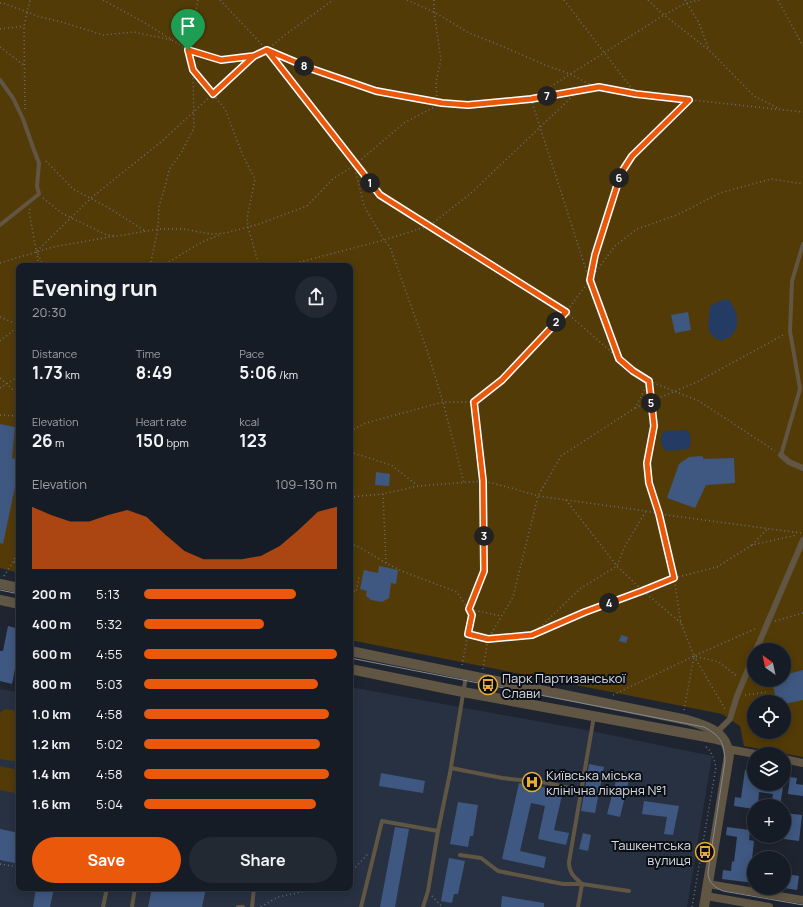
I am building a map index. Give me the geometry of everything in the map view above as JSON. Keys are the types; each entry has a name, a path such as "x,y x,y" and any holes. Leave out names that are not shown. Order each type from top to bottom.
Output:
{"street":[{"path":"781,456 789,462 803,468"},
{"path":"759,643 803,540"},
{"path":"1,585 16,588"},
{"path":"0,600 16,603"},
{"path":"353,652 464,671 687,720 707,726 717,732 726,745 729,755 704,907"},
{"path":"353,670 594,716 726,745 747,752"},
{"path":"717,732 730,719 737,696 747,672"},
{"path":"791,760 803,763"},
{"path":"708,884 803,900"},
{"path":"706,896 769,907"}],"lane":[{"path":"0,80 13,98 23,119 39,163 37,186 39,194 0,224"},
{"path":"781,456 800,389 790,331 792,281 803,244"},
{"path":"423,907 428,891 451,768 463,692 464,671"},
{"path":"582,884 573,877 569,870 568,862 594,716"},
{"path":"451,768 502,778 548,783 581,791"},
{"path":"362,907 381,823 384,821 438,831"},
{"path":"460,855 481,858 498,871 563,884 582,884 629,891"},
{"path":"578,907 582,884"},
{"path":"104,907 107,891"},
{"path":"132,907 135,891"},
{"path":"252,907 254,891"},
{"path":"238,907 243,907"}],"path":[{"path":"26,111 24,26 30,0"},
{"path":"103,0 188,50 221,60 254,56 267,50 286,34 333,0"},
{"path":"151,263 158,229 159,207 169,170 182,152 194,128 193,70 188,44 198,0"},
{"path":"220,0 267,50 355,165 380,195 566,312 633,371 649,381 699,401 781,456"},
{"path":"407,0 434,12 469,33 570,74 595,87 636,94 803,112"},
{"path":"434,0 434,12 441,59 436,82 437,102"},
{"path":"564,0 636,94"},
{"path":"648,0 710,50 754,96 781,110"},
{"path":"685,0 699,22 710,50"},
{"path":"531,99 664,14 686,3 700,0"},
{"path":"778,0 803,46"},
{"path":"0,3 103,35 134,32 175,41"},
{"path":"0,29 24,26"},
{"path":"0,47 25,66"},
{"path":"267,50 312,69 376,91 442,103 468,105 531,99 595,87"},
{"path":"37,251 91,198 162,142 254,56"},
{"path":"193,70 225,109 243,156 255,179 247,218 258,263"},
{"path":"296,263 384,240 429,226 470,194 578,90"},
{"path":"531,99 590,280 619,359"},
{"path":"590,280 595,255 621,173 632,156 689,100"},
{"path":"0,263 53,247 158,229 183,229 211,234 223,233 260,224 307,206 333,179 355,165 404,123 442,103"},
{"path":"46,161 73,189 109,208 146,231"},
{"path":"355,165 364,206 384,240 390,247 428,353 443,402 464,482"},
{"path":"353,430 366,423 443,402 474,402 502,380 566,312 616,246 637,229 677,215 720,193 771,179 803,184"},
{"path":"39,263 29,211 39,194 63,214 107,235 118,236"},
{"path":"167,263 202,242 223,233"},
{"path":"37,251 42,263"},
{"path":"0,316 16,324"},
{"path":"0,341 16,328"},
{"path":"482,671 488,639 513,597 538,496 561,456 634,408 697,382 790,331"},
{"path":"0,378 16,392"},
{"path":"0,388 16,378"},
{"path":"649,381 654,426 647,463 649,483 659,514 674,578 681,623 694,656 730,719"},
{"path":"634,408 649,381"},
{"path":"469,609 484,571 483,481 474,402"},
{"path":"0,415 16,416"},
{"path":"353,453 391,465 418,486"},
{"path":"353,497 384,494 418,486 483,481 538,496 803,534"},
{"path":"384,494 386,563"},
{"path":"566,500 617,566 642,591 681,623"},
{"path":"532,635 581,588 617,566 625,546 646,511"},
{"path":"468,634 488,639 532,635 585,612 674,578 717,567 752,545 767,528"},
{"path":"752,545 803,534"},
{"path":"353,545 404,572 457,592 472,615 468,634 464,671"},
{"path":"1,585 3,578 16,555"},
{"path":"353,591 356,592 359,576"},
{"path":"469,609 501,616"},
{"path":"608,698 694,656 767,624 803,613"},
{"path":"694,656 719,662 743,682"},
{"path":"684,712 694,656"},
{"path":"737,696 768,692"},
{"path":"692,907 716,767"},
{"path":"353,870 376,845"},
{"path":"0,864 16,867"},
{"path":"261,907 278,897 307,891"},
{"path":"428,891 442,907"}],"shaded area":[{"name":"Парк Партизанської Слави","path":"0,0 803,0 803,757 791,755 791,747 744,746 740,726 722,714 353,641 353,263 16,263 16,572 0,568"},
{"name":"Київська міська клінічна лікарня №1","path":"353,688 591,731 712,756 687,907 0,907 0,689 16,692 16,891 353,891"},
{"path":"5,709 16,711 16,762 0,759 0,713"},
{"path":"0,766 16,769 16,793 0,790"}],"water":[{"path":"728,299 737,316 737,326 731,336 721,341 712,336 708,329 710,306"},
{"path":"687,430 691,439 689,449 666,451 662,446 661,441 664,431"}],"building":[{"path":"688,312 691,330 675,333 671,315"},
{"path":"0,424 15,427 12,458 16,459 16,482 3,544 0,543"},
{"path":"702,456 704,459 734,458 735,483 706,485 695,508 667,498 679,464 689,457"},
{"path":"376,472 390,474 389,486 375,485"},
{"path":"379,566 398,570 396,584 391,583 389,598 382,602 371,600 366,596 367,591 360,589 364,570 378,573"},
{"path":"8,626 16,628 16,664 12,684 0,681 0,651 3,651"},
{"path":"621,635 628,637 626,643 619,641"},
{"path":"803,670 803,700 791,703 791,695 775,695 773,687 791,687 791,673"},
{"path":"589,764 604,767 595,813 581,811"},
{"path":"745,770 747,770 747,791 782,791 781,799 772,799 773,794 759,792 758,799 747,799 747,808 734,806 735,797 741,798"},
{"path":"381,773 425,781 423,793 379,786"},
{"path":"617,777 629,780 620,817 607,814"},
{"path":"791,777 797,778 796,784 803,785 803,796 788,794 788,791 791,791"},
{"path":"519,783 563,791 554,830 569,833 566,845 538,839 545,806 531,803 520,851 546,857 544,868 502,859"},
{"path":"644,801 679,806 673,835 664,834 667,817 642,814"},
{"path":"458,802 478,805 473,836 470,836 468,847 450,844"},
{"path":"791,814 802,815 799,841 791,840"},
{"path":"395,827 409,829 395,907 380,907"},
{"path":"727,827 747,830 747,843 754,843 753,851 747,851 747,882 722,879 723,870 731,871 732,861 734,862 737,837 726,835"},
{"path":"0,829 16,832 16,863 0,860"},
{"path":"583,833 591,835 588,851 579,849"},
{"path":"449,858 465,861 458,894 454,894 452,903 441,901"},
{"path":"791,875 799,876 797,890 791,889"},
{"path":"36,891 53,891 50,907 33,907"},
{"path":"151,891 205,891 202,907 148,907"},
{"path":"502,896 544,903 544,907 501,907"}],"tram line":[{"path":"0,590 16,593"},
{"path":"353,659 704,727 714,733 720,740 724,749 725,761 708,872 710,881 714,886 723,891 803,905"}],"place":[{"name":"Парк Партизанської Слави","path":"488,685"},
{"name":"Київська міська клінічна лікарня №1","path":"532,782"},
{"name":"Ташкентська вулиця","path":"705,852"}],"route":[{"path":"188,50 193,70 213,94 254,56 267,50 312,69 376,91 442,103 468,105 531,99 595,87 636,94 689,100 632,156 621,173 595,255 590,280 600,311 619,359 633,371 649,381 654,426 647,463 649,483 659,514 674,578 585,612 532,635 488,639 468,634 472,615 469,609 484,571 483,481 474,402 502,380 566,312 380,195 267,50 254,56 221,60 188,50"}]}
